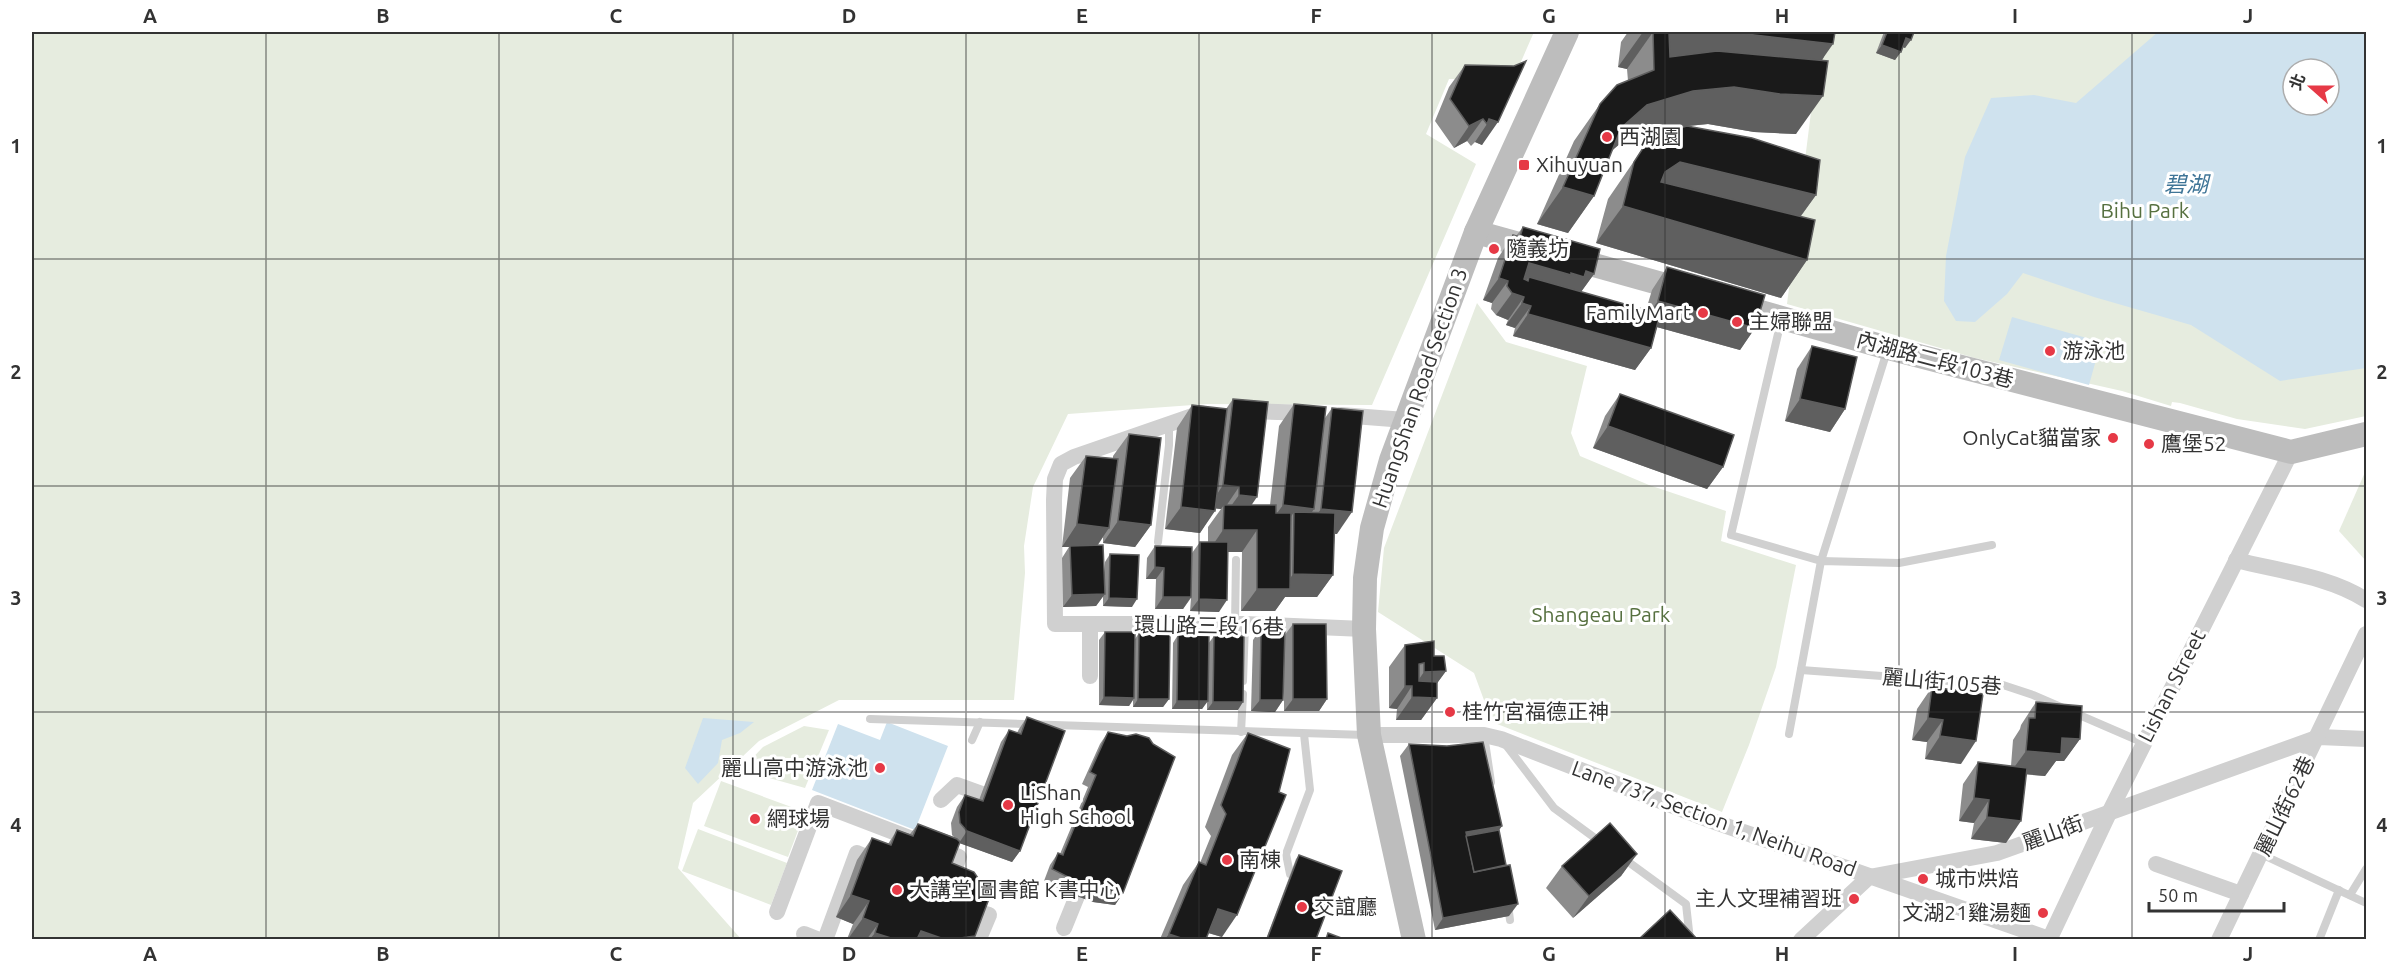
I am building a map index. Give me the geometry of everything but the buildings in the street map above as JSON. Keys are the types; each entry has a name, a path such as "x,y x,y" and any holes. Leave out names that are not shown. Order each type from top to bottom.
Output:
{"street":[{"name":"HuangShan Road Section 3","path":"1414,939 1369,735 1364,629 1365,578 1372,528 1390,460 1476,232 1567,32"},
{"name":"內湖路二段103巷","path":"1476,232 1888,348 2291,452 2367,434"},
{"path":"1169,424 1211,410 1314,413 1405,420"},
{"name":"環山路三段16巷","path":"1169,424 1074,457 1061,464 1055,479 1054,500 1054,624 1240,624 1364,629"},
{"path":"2291,452 2235,560 2316,580 2367,600"},
{"name":"Lishan Street","path":"2050,939 2109,813 2235,560"},
{"path":"1090,625 1090,675"},
{"path":"2319,737 2367,634"},
{"name":"Lane 737, Section 1, Neihu Road","path":"1369,735 1484,735 1501,739 1712,821 2050,939"},
{"name":"麗山街","path":"1869,877 1997,853 2319,737 2367,739"},
{"name":"麗山街62巷","path":"2219,939 2319,737"},
{"path":"941,800 957,785 982,794"},
{"path":"777,912 818,803 959,856 952,876"},
{"path":"825,939 857,854 871,859 883,828"},
{"path":"2156,864 2241,894"},
{"path":"1801,939 1869,877"},
{"path":"1064,928 1077,896"},
{"path":"968,909 989,915 981,934"}],"lane":[{"path":"1781,318 1731,536 1821,561 1899,563 1992,545"},
{"path":"1789,734 1821,561 1888,348"},
{"path":"1158,542 1169,446 1169,424"},
{"path":"1236,560 1240,624 1241,732"},
{"name":"麗山街105巷","path":"1801,670 2003,686 2033,695 2144,743"},
{"path":"870,719 1369,735"},
{"path":"972,740 980,722"},
{"path":"1290,874 1286,854 1310,790 1304,734"},
{"path":"1484,735 1492,793"},
{"path":"1501,739 1554,808 1610,849"},
{"path":"2261,854 2367,903"},
{"path":"1620,856 1686,904 1690,939"},
{"path":"2350,895 2367,869"},
{"path":"2319,939 2338,890"},
{"path":"1507,897 1510,920"}],"green space":[{"path":"32,32 1534,32 1513,80 1449,79 1426,134 1476,164 1372,405 1207,404 1068,414 1033,487 1024,546 1025,573 1014,700 839,700 759,741 693,803 678,868 742,940 32,939"},
{"name":"Bihu Park","path":"1821,32 2366,32 2366,416 2305,429 2237,419 2180,403 2172,402 2171,406 2122,391 1975,358 1787,304"},
{"name":"Shangeau Park","path":"1477,303 1506,342 1587,366 1571,433 1580,456 1649,485 1726,511 1721,541 1796,565 1776,667 1749,745 1722,812 1492,722 1474,673 1378,612 1384,548"},
{"path":"2366,470 2366,561 2339,531"},
{"path":"804,726 829,730 805,788 741,770 763,747"},
{"name":"網球場","path":"721,781 805,812 788,857 704,826"},
{"path":"698,829 787,863 771,905 682,871"}],"water":[{"name":"碧湖","path":"2158,32 2366,32 2366,368 2280,381 2191,325 2094,297 2023,273 2007,294 1975,322 1956,321 1944,301 1946,256 1965,157 1991,98 2034,95 2076,103"},
{"name":"游泳池","path":"2012,317 2101,342 2089,385 1999,360"},
{"path":"703,718 754,722 740,733 722,740 718,763 698,784 685,768"},
{"name":"麗山高中游泳池","path":"887,722 948,746 915,830 812,790 838,724 880,740"}],"place":[{"name":"西湖園","path":"1607,137"},
{"name":"Xihuyuan","path":"1524,165"},
{"name":"隨義坊","path":"1494,249"},
{"name":"FamilyMart","path":"1703,313"},
{"name":"主婦聯盟","path":"1737,322"},
{"name":"游泳池","path":"2050,351"},
{"name":"OnlyCat貓當家","path":"2113,438"},
{"name":"鷹堡52","path":"2149,444"},
{"name":"桂竹宮福德正神","path":"1450,712"},
{"name":"麗山高中游泳池","path":"880,768"},
{"name":"LiShan High School","path":"1008,805"},
{"name":"網球場","path":"755,819"},
{"name":"南棟","path":"1227,860"},
{"name":"城市烘焙","path":"1923,879"},
{"name":"大講堂 圖書館 K書中心","path":"897,890"},
{"name":"主人文理補習班","path":"1854,899"},
{"name":"交誼廳","path":"1302,907"},
{"name":"文湖21雞湯麵","path":"2043,913"}]}
